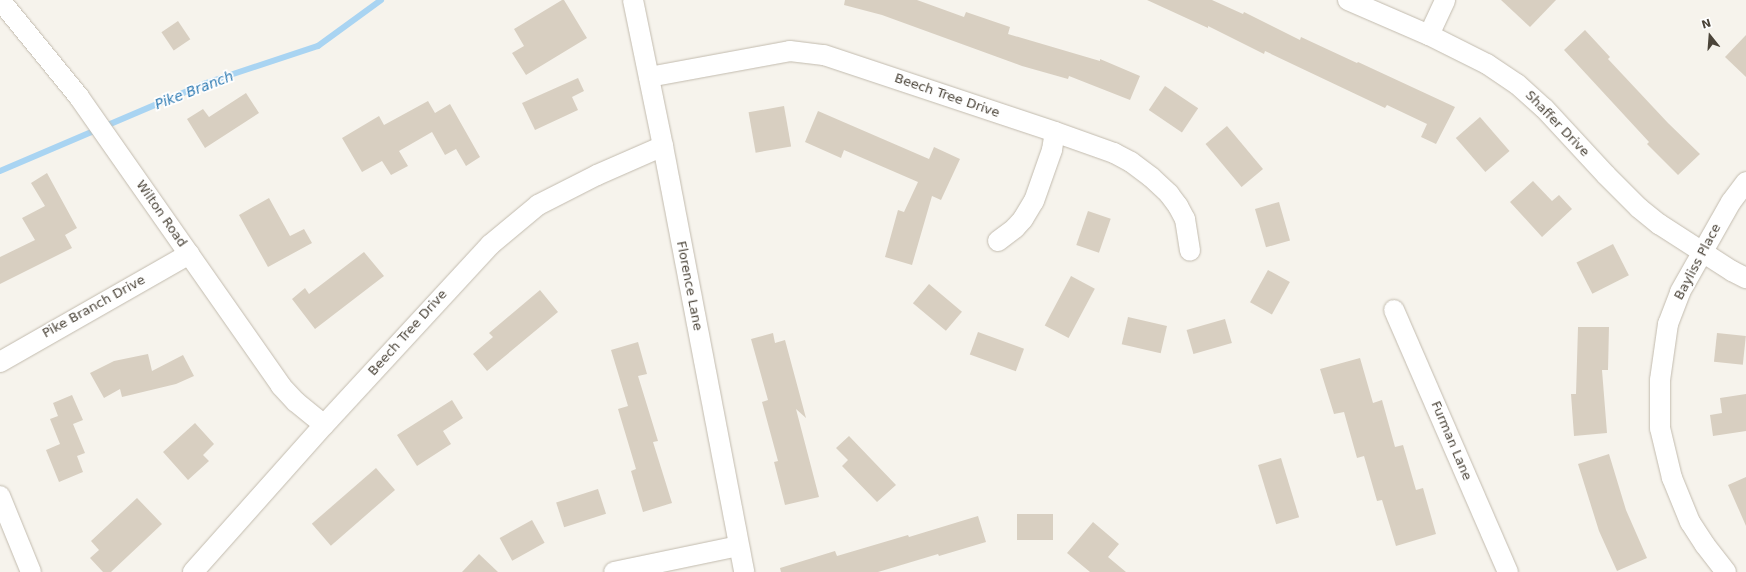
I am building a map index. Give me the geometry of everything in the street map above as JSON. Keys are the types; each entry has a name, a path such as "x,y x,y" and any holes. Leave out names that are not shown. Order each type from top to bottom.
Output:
{"street":[{"name":"Wilton Road","path":"0,0 88,110 281,386 296,402 324,425"},
{"name":"Florence Lane","path":"633,0 663,146 744,572"},
{"name":"Shaffer Drive","path":"1348,0 1429,35 1487,64 1517,84 1544,108 1639,208 1659,224 1732,272 1746,278"},
{"path":"1429,35 1445,0"},
{"name":"Beech Tree Drive","path":"649,77 777,52 811,52 1055,132 1114,153 1131,162 1151,177 1169,194 1185,219 1190,251"},
{"path":"998,240 1015,228 1023,219 1034,201 1052,150 1055,132"},
{"name":"Beech Tree Drive","path":"193,572 324,425 456,280 490,245 521,218 563,191 663,146"},
{"name":"Bayliss Place","path":"1726,572 1705,545 1682,505 1672,478 1660,428 1660,380 1668,324 1680,292 1731,202 1746,182"},
{"name":"Pike Branch Drive","path":"0,362 189,254"},
{"name":"Furman Lane","path":"1394,310 1508,572"},
{"path":"0,496 31,572"},
{"path":"614,572 738,546"}],"building":[{"path":"564,0 587,38 526,75 512,53 524,46 514,29"},
{"path":"845,0 917,0 964,17 966,12 1010,27 1008,34 1100,61 1100,59 1140,76 1130,100 1069,76 1068,79 1022,66 882,15 844,5"},
{"path":"1147,0 1212,0 1243,14 1244,12 1300,40 1301,37 1357,63 1358,62 1455,107 1436,144 1421,137 1427,124 1387,105 1385,108 1265,51 1264,54 1208,26 1208,28"},
{"path":"1501,0 1556,0 1530,27"},
{"path":"178,21 190,39 174,50 161,32"},
{"path":"1585,30 1610,57 1608,59 1668,123 1700,154 1678,175 1647,144 1649,142 1564,50"},
{"path":"1746,35 1746,77 1725,57"},
{"path":"578,78 584,91 572,97 578,110 535,130 522,103"},
{"path":"1165,86 1198,108 1182,132 1149,110"},
{"path":"246,93 259,113 205,148 187,119 203,109 209,117"},
{"path":"428,101 435,113 450,104 480,157 466,166 456,149 445,155 432,132 399,151 408,166 391,175 382,161 362,172 342,138 379,116 384,125"},
{"path":"784,106 791,146 756,153 749,112"},
{"path":"818,111 929,159 934,147 960,159 941,200 932,196 912,265 885,257 898,210 904,212 918,182 844,150 841,158 805,142"},
{"path":"1480,117 1510,151 1485,172 1456,138"},
{"path":"1227,126 1263,169 1242,187 1206,144"},
{"path":"47,173 77,228 65,235 72,248 0,284 0,257 35,240 22,218 45,206 31,183"},
{"path":"1533,181 1552,201 1559,195 1572,209 1542,237 1510,202"},
{"path":"269,198 290,236 304,229 312,243 268,267 239,215"},
{"path":"1279,202 1290,240 1266,247 1255,209"},
{"path":"1088,211 1111,219 1099,253 1076,245"},
{"path":"1613,244 1629,275 1592,294 1576,263"},
{"path":"364,252 384,276 315,329 292,299 305,288 309,294"},
{"path":"1268,270 1290,282 1272,314 1250,302"},
{"path":"1071,276 1095,289 1069,338 1045,325"},
{"path":"929,284 962,312 946,331 913,303"},
{"path":"540,290 558,312 487,371 473,354 493,337 489,333"},
{"path":"1128,317 1167,326 1161,353 1122,344"},
{"path":"1225,319 1232,343 1193,354 1187,330"},
{"path":"1578,327 1609,327 1608,370 1602,370 1607,433 1574,436 1571,394 1576,394"},
{"path":"978,332 1024,349 1016,371 970,355"},
{"path":"773,333 775,343 785,340 806,418 796,409 819,497 785,505 774,462 778,461 762,402 768,400 751,339"},
{"path":"1717,333 1746,336 1743,365 1714,362"},
{"path":"638,342 647,374 638,376 658,441 653,442 672,503 643,512 631,471 636,469 618,409 628,406 611,350"},
{"path":"148,354 152,371 183,355 194,376 176,384 122,397 120,389 104,398 90,373 114,361"},
{"path":"1360,358 1373,403 1382,400 1395,447 1403,445 1416,490 1423,488 1436,534 1396,546 1382,500 1377,501 1364,456 1357,458 1344,412 1334,414 1320,369"},
{"path":"1746,394 1746,431 1713,436 1710,415 1722,413 1720,398"},
{"path":"72,395 83,420 73,424 85,453 77,456 83,472 59,482 46,450 60,444 50,419 58,416 53,403"},
{"path":"452,400 463,418 443,431 451,444 417,466 397,435"},
{"path":"195,423 214,444 203,455 209,461 188,480 163,452"},
{"path":"849,436 896,485 877,502 842,466 848,460 836,448"},
{"path":"1609,454 1626,510 1647,558 1617,571 1599,531 1578,464"},
{"path":"1281,458 1299,517 1276,524 1258,465"},
{"path":"376,468 395,490 331,546 312,524"},
{"path":"1746,477 1746,526 1728,485"},
{"path":"598,489 606,514 564,527 556,503"},
{"path":"137,498 162,524 111,572 103,572 90,558 99,550 91,541"},
{"path":"1017,514 1053,514 1053,540 1017,540"},
{"path":"978,516 986,542 939,556 938,554 878,572 781,572 780,568 835,551 837,556 908,535 909,537"},
{"path":"532,520 545,543 512,561 500,538"},
{"path":"1093,522 1119,544 1108,557 1126,572 1090,572 1067,553"},
{"path":"479,554 498,572 462,572"}],"waterway":[{"name":"Pike Branch","path":"0,171 206,83 318,46 381,0"}]}
